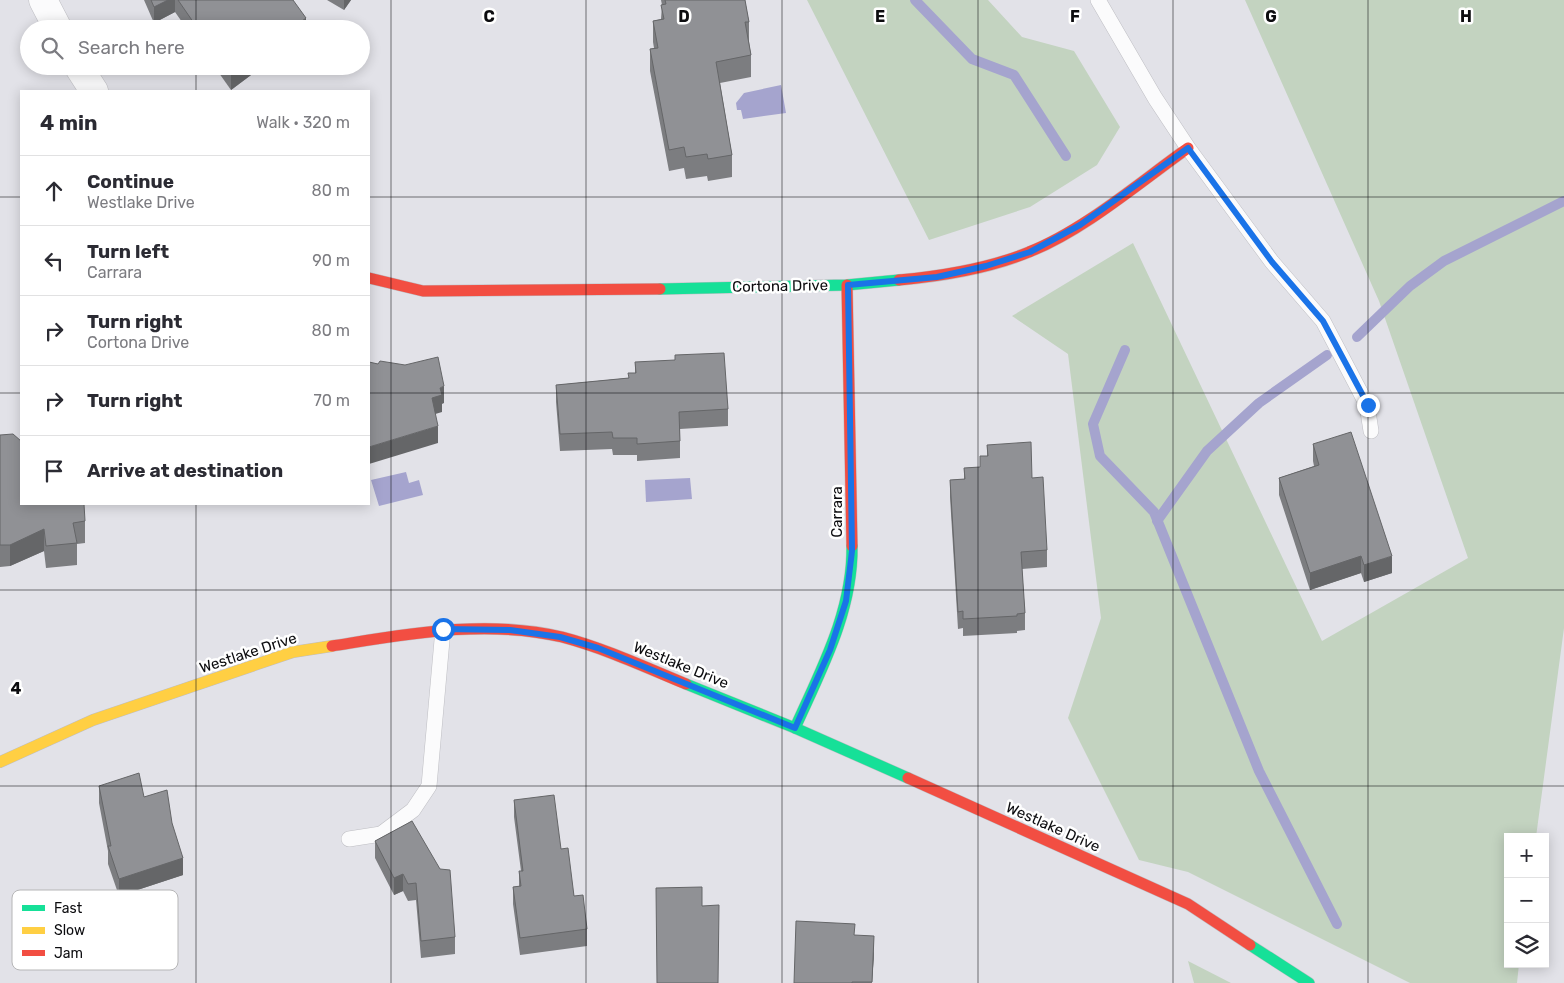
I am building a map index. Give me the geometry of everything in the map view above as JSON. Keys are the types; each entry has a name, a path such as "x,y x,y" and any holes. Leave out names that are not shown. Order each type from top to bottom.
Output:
{"street":[{"path":"42,0 53,20"},
{"path":"84,75 93,90"},
{"name":"Cortona Drive","path":"370,278 423,291 474,292 848,285 937,277 986,266 1030,252 1080,225 1188,148"},
{"name":"Carrara","path":"795,728 830,650 848,593 852,551 848,285"},
{"name":"Westlake Drive","path":"0,762 93,720 293,652 443,629 510,630 569,640 598,648 795,728 1188,904 1309,983"}],"lane":[{"path":"1098,0 1155,98 1188,148 1272,262 1323,321 1368,405 1371,431"},
{"path":"350,839 381,834 413,810 429,786 443,629"}],"green space":[{"path":"807,0 988,0 1022,37 1074,51 1120,127 1097,165 1030,207 929,240"},
{"path":"1245,0 1564,0 1564,628 1537,833 1504,833 1504,968 1519,968 1517,983 1410,983 1188,872 1139,860 1068,718 1101,618 1068,354 1012,316 1133,243 1322,641 1468,558 1379,301"},
{"path":"1188,961 1231,983 1194,983"}],"water":[{"path":"781,85 786,113 743,119 741,110 737,110 736,103 744,93"},
{"path":"406,472 409,483 419,480 423,495 379,506 371,480"},
{"path":"690,478 692,499 646,502 645,480"}],"building":[{"path":"151,0 168,0 154,7"},
{"path":"178,0 293,0 306,18 303,20 192,20"},
{"path":"665,0 745,0 749,22 745,22 751,55 716,62 732,155 708,159 707,154 686,157 684,147 669,150 650,49 658,48 653,21 664,19 661,5 666,4"},
{"path":"724,353 728,409 679,412 680,441 637,444 637,438 613,438 612,432 560,434 556,385 629,378 628,373 636,373 635,362 675,360 675,355"},
{"path":"438,357 444,386 440,388 442,395 432,398 438,426 370,447 370,362 378,364 380,361 405,365"},
{"path":"1351,432 1392,556 1364,565 1361,556 1310,573 1279,478 1319,465 1313,444"},
{"path":"13,434 20,440 20,505 84,505 85,521 73,523 77,543 46,546 44,529 10,545 0,545 0,435"},
{"path":"1031,442 1032,478 1043,477 1047,550 1021,552 1025,613 1017,614 1017,616 963,619 963,611 958,612 950,480 965,479 964,468 980,467 980,456 988,456 987,445"},
{"path":"139,773 144,797 167,790 172,823 183,858 119,879 108,846 111,846 99,786"},
{"path":"554,795 561,849 568,848 574,896 583,895 587,929 520,938 513,887 521,886 519,871 523,871 514,800"},
{"path":"412,821 440,869 450,870 455,937 421,941 416,883 408,884 403,874 394,878 375,841"},
{"path":"702,887 702,906 719,905 718,983 657,983 656,888"},
{"path":"796,921 855,924 854,935 874,936 872,982 794,983"}],"waterway":[{"path":"915,0 972,59 1014,75 1066,156"},
{"path":"1357,337 1410,286 1444,261 1564,201"},
{"path":"1125,350 1093,424 1100,456 1154,512 1259,771 1337,924"},
{"path":"1157,521 1207,451 1259,403 1327,355"}],"traffic: fast":[{"path":"660,289 847,285 899,280"},
{"path":"795,728 834,640 847,594 852,546"},
{"path":"686,684 795,728 908,778"},
{"path":"1250,945 1309,983"}],"traffic: slow":[{"path":"0,762 93,720 293,652 332,646"}],"traffic: jam":[{"path":"899,280 949,274 998,263 1049,243 1090,219 1188,148"},
{"path":"370,278 423,291 660,289"},
{"path":"847,285 852,546"},
{"path":"332,646 447,630 504,629 533,632 562,637 593,647 686,684"},
{"path":"908,778 1188,904 1250,945"}],"route":[{"path":"443,629 510,630 560,637 598,648 795,728 830,650 846,601 852,551 848,285 937,277 986,266 1030,252 1080,225 1188,148 1272,262 1323,321 1368,405"}]}
